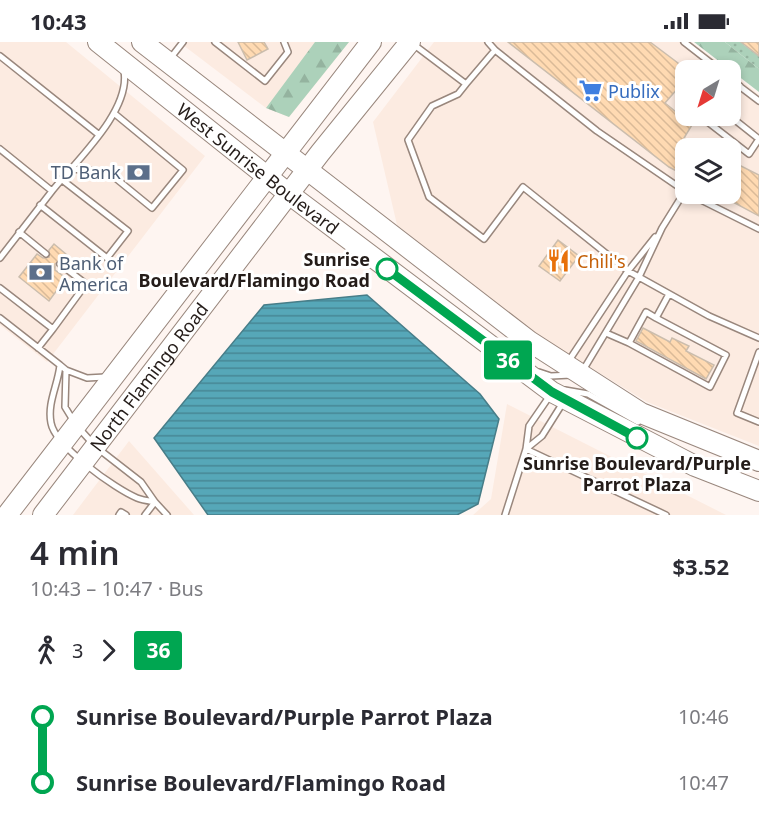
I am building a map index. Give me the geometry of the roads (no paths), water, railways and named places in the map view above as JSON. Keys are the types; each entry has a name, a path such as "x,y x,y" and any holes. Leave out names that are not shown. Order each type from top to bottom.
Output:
{"highway":[{"name":"West Sunrise Boulevard","path":"98,42 289,194 437,307 559,396 695,466 759,490"},
{"name":"West Sunrise Boulevard","path":"142,42 529,341 668,429 759,461"},
{"name":"North Flamingo Road","path":"7,515 266,175 371,42"},
{"name":"North Flamingo Road","path":"43,515 289,194 410,42"}],"lane":[{"path":"168,62 183,42"},
{"path":"215,42 265,81 288,51 284,42"},
{"path":"410,42 466,84"},
{"path":"488,42 597,131 675,184"},
{"path":"684,42 707,60"},
{"path":"495,50 458,94 432,106 408,140 429,197 484,239 523,187 628,271 727,325 759,338"},
{"path":"0,56 98,134"},
{"path":"0,258 115,114 124,93 125,79 122,61"},
{"path":"741,87 759,101"},
{"path":"70,169 96,169 108,172 152,208 165,193 183,170 115,114"},
{"path":"713,126 749,154 759,139 741,125"},
{"path":"0,149 52,191"},
{"path":"40,206 107,258 128,231 62,179"},
{"path":"574,369 628,271 678,204"},
{"path":"710,204 759,229"},
{"path":"530,365 551,376 574,369 606,333 639,277 662,228"},
{"path":"20,232 46,254"},
{"path":"38,348 86,285 60,264"},
{"path":"0,288 53,329"},
{"path":"656,318 669,294"},
{"path":"437,307 459,313 503,345"},
{"path":"606,333 710,387 726,355 646,312 629,343"},
{"path":"0,318 66,370 87,378 113,376"},
{"path":"759,353 737,413 759,422"},
{"path":"60,365 57,387 50,403 51,426 83,463 137,498 155,502"},
{"path":"66,370 65,407 76,425 96,447 141,482 155,502 168,515"},
{"path":"505,515 526,449 529,426 559,396 580,392 644,424"},
{"path":"526,449 542,436 559,396"},
{"path":"526,449 666,515"},
{"path":"145,515 155,502"},
{"path":"118,515 121,512 126,515"}],"water":[{"path":"367,295 480,394 499,419 478,504 457,515 208,515 154,438 264,305"}],"place":[{"name":"Publix","path":"590,91"},
{"name":"TD Bank","path":"139,172"},
{"name":"Chili's","path":"559,261"},
{"name":"Sunrise Boulevard/Flamingo Road","path":"387,269"},
{"name":"Bank of America","path":"41,273"},
{"name":"Sunrise Boulevard/Purple Parrot Plaza","path":"637,438"}]}
